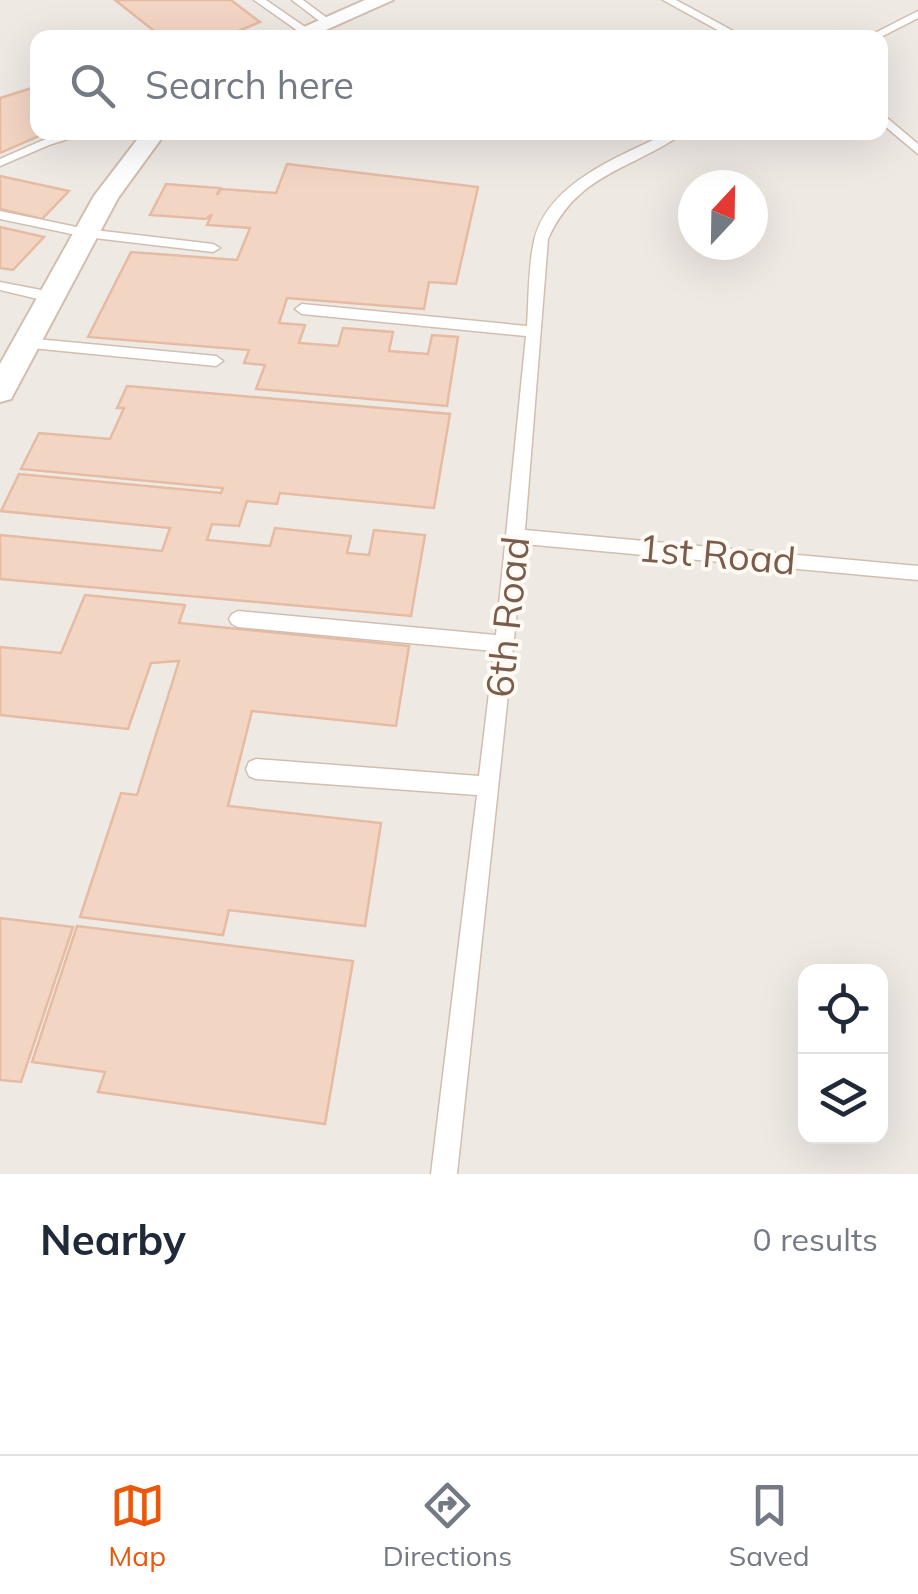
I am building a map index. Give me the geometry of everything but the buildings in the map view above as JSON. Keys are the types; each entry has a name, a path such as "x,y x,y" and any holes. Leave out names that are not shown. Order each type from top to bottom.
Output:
{"street":[{"path":"314,30 383,0"},
{"path":"0,390 141,140"}],"lane":[{"path":"259,0 306,30"},
{"path":"297,0 308,30"},
{"path":"668,0 726,30"},
{"path":"886,30 918,14"},
{"path":"888,122 918,150"},
{"path":"1,163 56,140"},
{"name":"6th Road","path":"444,1174 516,536 542,238 549,215 568,194 665,140"},
{"path":"0,215 86,233 213,248"},
{"path":"0,286 51,297"},
{"path":"302,309 534,332"},
{"path":"26,343 216,361"},
{"name":"1st Road","path":"516,536 918,573"},
{"path":"238,619 504,644"},
{"path":"256,769 488,786"}],"shaded area":[{"path":"0,0 918,0 918,1174 0,1174"}]}
